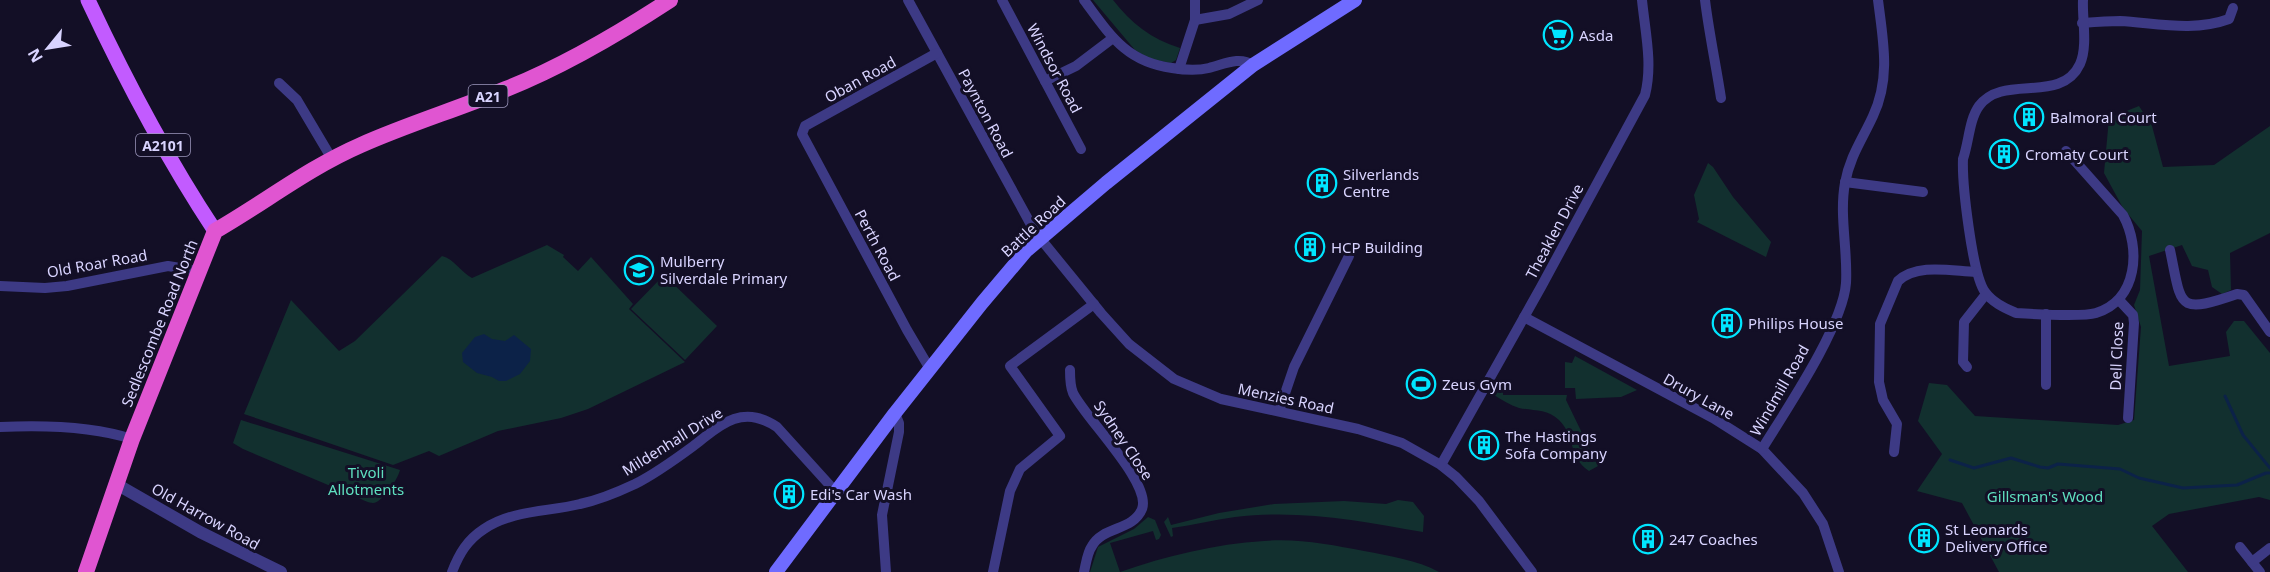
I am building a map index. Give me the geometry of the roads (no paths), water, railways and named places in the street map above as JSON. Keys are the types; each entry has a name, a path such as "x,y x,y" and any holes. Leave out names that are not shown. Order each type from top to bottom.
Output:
{"highway":[{"name":"Sedlescombe Road North","path":"86,572 132,440 215,231 297,178 332,159 361,145 538,75 596,46 670,0"}],"main road":[{"name":"A2101","path":"88,0 155,132 215,231"},
{"name":"Battle Road","path":"776,572 895,413 981,303 1026,251 1253,65 1355,0"}],"street":[{"name":"Paynton Road","path":"908,0 1039,239"},
{"name":"Windsor Road","path":"1002,0 1081,150"},
{"path":"1084,0 1113,38 1142,61 1179,69 1206,69 1239,60 1246,60 1253,65"},
{"path":"1179,69 1195,20 1195,0"},
{"path":"1195,20 1229,14 1258,0"},
{"name":"Theaklen Drive","path":"1441,465 1645,95 1649,67 1642,0"},
{"path":"1705,0 1710,44 1717,67 1721,98"},
{"name":"Windmill Road","path":"1762,449 1815,359 1837,316 1846,285 1842,204 1845,182 1854,151 1874,115 1883,88 1885,60 1878,0"},
{"path":"2066,151 2123,215 2129,227 2133,239 2133,266 2128,286 2119,300 2091,314 2016,313 2004,308 1986,294 1976,272 1963,167 1974,115 1987,98 1996,93 2048,87 2059,84 2072,76 2082,56 2083,0"},
{"path":"2082,23 2118,21 2165,26 2197,25 2229,19 2233,8"},
{"path":"1045,81 1076,66 1113,38"},
{"name":"Oban Road","path":"802,134 805,126 937,53"},
{"path":"279,83 297,100 332,159"},
{"name":"Perth Road","path":"802,134 930,369"},
{"path":"1845,182 1923,192"},
{"name":"Menzies Road","path":"1039,239 1129,344 1174,379 1221,399 1358,429 1402,443 1441,465 1456,477 1479,501 1532,572"},
{"path":"2170,250 2180,296 2186,303 2196,306 2237,294 2244,295 2270,332"},
{"path":"1279,411 1294,367 1349,256"},
{"name":"Old Roar Road","path":"0,286 45,288 67,286 168,266 198,271"},
{"path":"1894,452 1897,424 1883,400 1879,382 1880,324 1898,281 1903,276 1923,270 1976,272"},
{"path":"1966,367 1963,362 1964,322 1986,294"},
{"name":"Dell Close","path":"2119,300 2133,315 2134,323 2128,418"},
{"path":"993,572 1010,491 1020,469 1060,436 1010,366 1094,304"},
{"path":"2046,314 2046,385"},
{"name":"Drury Lane","path":"1524,317 1713,418 1762,449 1798,486 1823,524 1839,572"},
{"name":"Sydney Close","path":"1070,370 1074,393 1130,471 1142,497 1142,510 1132,522 1098,538 1091,546 1084,572"},
{"path":"886,572 882,515 899,432 899,423 895,413"},
{"name":"Mildenhall Drive","path":"452,572 467,543 483,529 502,519 581,504 637,483 722,424 736,419 752,417 766,420 777,427 835,491"},
{"path":"0,428 38,425 118,435 132,440"},
{"name":"Old Harrow Road","path":"118,485 200,532 281,572"},
{"path":"2240,547 2260,572"},
{"path":"2252,562 2270,548"}],"water":[{"path":"484,334 492,339 505,341 514,335 531,349 530,361 520,374 506,381 499,381 477,373 463,362 462,353 475,337"}],"waterway":[{"path":"2225,396 2243,435 2270,468"},
{"path":"1950,460 1974,468 2011,458 2048,468 2058,464 2120,469 2139,478 2183,488 2237,485 2270,473"}],"place":[{"name":"Asda","path":"1558,35"},
{"name":"Balmoral Court","path":"2029,117"},
{"name":"Cromaty Court","path":"2004,154"},
{"name":"Silverlands Centre","path":"1322,183"},
{"name":"HCP Building","path":"1310,247"},
{"name":"Mulberry Silverdale Primary","path":"639,270"},
{"name":"Philips House","path":"1727,323"},
{"name":"Zeus Gym","path":"1421,384"},
{"name":"The Hastings Sofa Company","path":"1484,445"},
{"name":"Edi's Car Wash","path":"789,494"},
{"name":"St Leonards Delivery Office","path":"1924,538"},
{"name":"247 Coaches","path":"1648,539"}],"park label":[{"name":"Tivoli Allotments","path":"366,480"},
{"name":"Gillsman's Wood","path":"2045,496"}]}
